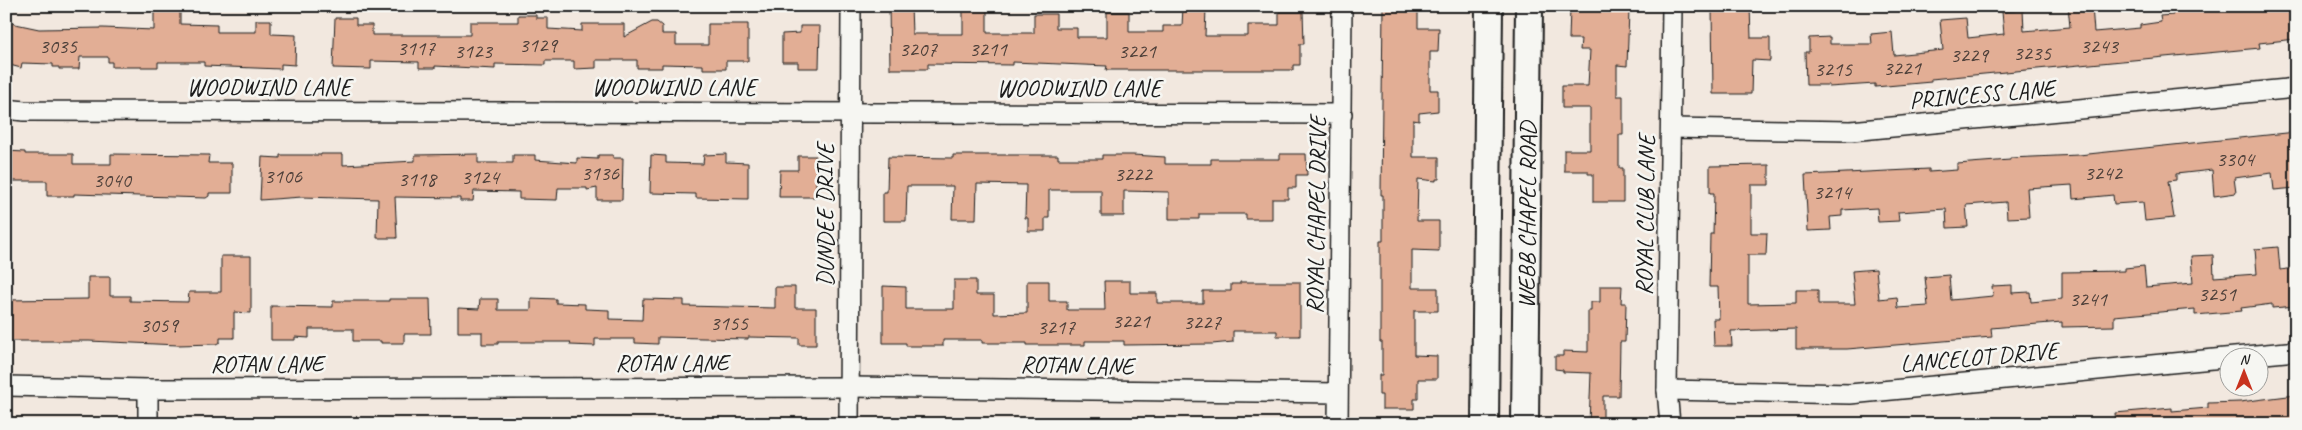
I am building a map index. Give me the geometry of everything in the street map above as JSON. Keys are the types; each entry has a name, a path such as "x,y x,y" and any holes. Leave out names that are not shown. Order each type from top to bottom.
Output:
{"main road":[{"name":"WEBB CHAPEL ROAD","path":"1485,424 1489,6"},
{"name":"WEBB CHAPEL ROAD","path":"1525,424 1529,6"}],"street":[{"name":"DUNDEE DRIVE","path":"849,424 852,255 851,6"},
{"name":"ROYAL CHAPEL DRIVE","path":"1338,424 1342,6"},
{"name":"ROYAL CLUB LANE","path":"1670,424 1667,390 1672,6"},
{"name":"PRINCESS LANE","path":"1671,128 1852,131 2296,88"},
{"name":"WOODWIND LANE","path":"6,109 54,111 1342,114"},
{"name":"LANCELOT DRIVE","path":"1667,390 1850,394 2296,351"},
{"name":"ROTAN LANE","path":"6,386 148,389 849,387 1337,393"},
{"path":"148,389 148,424"}],"building":[{"path":"154,6 180,6 180,24 217,25 217,32 256,32 256,20 271,20 271,34 296,35 295,65 281,64 281,69 204,66 204,62 158,62 158,67 112,67 112,62 108,62 108,57 80,57 79,69 59,69 59,67 53,67 53,64 22,63 21,68 6,64 6,22 39,29 103,28 154,30"},
{"path":"889,6 911,6 912,34 963,34 963,6 987,6 987,33 1034,33 1034,14 1056,14 1056,28 1077,28 1077,37 1107,37 1107,12 1129,12 1129,32 1163,32 1163,26 1182,26 1183,7 1206,8 1205,36 1248,36 1248,25 1279,25 1279,12 1303,12 1304,44 1300,44 1300,65 1293,65 1293,70 1106,70 1107,66 1013,62 1013,65 928,64 928,69 890,69"},
{"path":"1383,6 1418,6 1418,28 1439,28 1438,52 1430,52 1430,90 1438,90 1438,111 1419,113 1419,121 1413,120 1413,157 1439,157 1439,179 1436,179 1436,181 1418,179 1417,221 1439,221 1439,251 1412,250 1412,288 1438,288 1438,311 1414,311 1414,355 1437,356 1437,379 1418,379 1418,399 1414,399 1414,409 1382,409 1382,395 1379,395 1379,375 1382,375 1382,342 1380,342 1380,241 1383,241 1383,195 1381,195"},
{"path":"1712,6 1750,6 1751,38 1770,38 1770,61 1752,60 1751,94 1713,94"},
{"path":"2068,6 2092,6 2094,32 2140,28 2140,25 2161,22 2160,16 2173,15 2172,6 2224,6 2225,9 2296,6 2296,39 2259,43 2260,48 1931,79 1931,82 1875,87 1875,84 1829,87 1829,85 1806,85 1805,52 1809,52 1809,38 1830,37 1830,44 1872,44 1871,34 1892,32 1894,55 1943,50 1940,20 1966,18 1968,38 2004,34 2002,12 2023,10 2024,31 2070,27"},
{"path":"1570,8 1629,10 1627,66 1617,65 1617,96 1623,96 1623,135 1619,135 1619,168 1623,168 1623,202 1593,202 1593,174 1588,174 1588,171 1564,171 1564,150 1590,150 1590,108 1562,108 1562,86 1588,86 1590,50 1580,50 1581,39 1569,39"},
{"path":"518,15 536,15 536,18 548,18 548,29 582,31 582,24 624,24 624,37 652,22 657,22 662,26 662,34 676,34 676,45 708,45 708,24 748,24 748,61 726,61 726,69 703,69 703,65 662,64 662,68 637,68 637,60 596,60 596,68 574,69 574,61 545,61 545,65 495,64 495,69 435,66 435,68 419,68 419,62 371,61 371,69 333,68 335,18 356,18 356,25 372,25 372,35 470,35 470,22 518,22"},
{"path":"800,26 820,26 819,68 798,68 798,62 782,62 782,34 800,33"},
{"path":"2296,132 2296,188 2274,190 2272,173 2234,178 2236,193 2214,196 2212,170 2176,174 2176,180 2168,181 2174,218 2145,221 2143,202 2114,204 2113,195 2073,199 2072,185 2027,188 2029,217 2007,218 2006,202 1966,205 1968,227 1947,228 1946,209 1898,212 1899,221 1878,222 1877,208 1842,210 1842,216 1830,217 1831,230 1808,231 1805,175 1929,169 1929,172 1957,170 1957,164 2010,160 2010,158 2079,155"},
{"path":"6,151 25,152 25,154 73,154 73,164 111,164 111,154 209,155 208,163 232,163 232,193 209,193 209,196 206,198 74,194 74,196 47,196 47,181 6,181"},
{"path":"343,154 343,165 415,161 415,155 478,154 478,163 513,163 513,155 535,155 535,160 577,163 577,158 598,159 598,155 613,155 613,158 623,158 622,200 597,200 597,188 587,190 587,188 558,188 557,200 519,199 519,192 474,191 473,201 460,201 460,198 395,197 397,238 377,238 378,199 302,197 260,200 262,157 280,158 280,155"},
{"path":"726,154 726,162 748,163 748,199 696,198 696,194 650,193 651,155 666,156 666,163 703,164 704,155"},
{"path":"1280,154 1306,154 1307,175 1296,175 1296,188 1288,188 1288,199 1272,199 1272,219 1246,219 1246,214 1199,214 1199,219 1169,219 1169,192 1124,191 1124,216 1101,216 1101,190 1049,190 1049,218 1045,218 1045,231 1028,231 1028,218 1025,218 1026,185 977,184 976,219 952,219 953,186 907,186 906,221 883,221 883,192 887,192 888,157 953,158 953,155 1058,155 1058,159 1102,159 1102,155 1133,155 1165,157 1165,164 1211,164 1211,159 1280,159"},
{"path":"798,156 816,156 816,197 779,197 780,170 798,170"},
{"path":"1769,165 1769,185 1751,185 1751,233 1767,233 1766,255 1748,255 1748,304 1796,303 1796,290 1818,290 1818,304 1855,304 1852,271 1876,269 1879,299 1897,297 1898,308 1928,306 1925,277 1949,275 1951,300 1993,296 1992,286 2012,285 2012,293 2030,292 2031,302 2062,299 2062,272 2125,271 2125,268 2144,266 2146,287 2193,283 2191,256 2213,255 2214,277 2257,274 2255,249 2278,247 2280,270 2296,268 2296,306 2272,308 2272,304 2241,308 2242,311 2195,315 2195,309 2114,316 2114,326 2062,327 2062,322 1991,328 1992,337 1847,349 1796,349 1796,329 1731,331 1732,346 1714,346 1713,319 1719,319 1718,287 1709,287 1710,234 1713,234 1714,193 1710,193 1710,166"},
{"path":"221,256 251,256 251,313 234,312 234,338 220,338 220,342 216,344 178,345 89,341 6,341 6,300 88,299 88,277 110,277 110,296 130,296 130,301 188,302 189,292 221,292"},
{"path":"954,280 976,280 976,295 994,295 994,314 1027,313 1027,281 1049,281 1049,301 1067,301 1067,310 1105,310 1104,281 1130,281 1130,293 1157,293 1157,303 1203,303 1203,291 1231,291 1231,284 1240,284 1240,282 1300,282 1300,336 1277,336 1277,331 1233,331 1233,342 1212,344 1124,345 1124,341 1085,341 1085,345 1027,345 1027,343 982,343 982,340 943,340 943,346 906,346 906,343 883,343 883,286 906,287 906,309 954,309"},
{"path":"1600,286 1622,286 1621,303 1626,303 1625,342 1620,342 1619,396 1603,396 1603,424 1589,424 1591,373 1563,372 1563,370 1555,369 1555,356 1563,356 1563,351 1588,352 1588,311 1591,311 1591,302 1600,302"},
{"path":"775,287 795,287 795,308 816,308 816,345 799,345 799,338 748,337 748,339 658,337 658,344 635,343 635,339 595,339 595,346 570,345 571,342 498,342 498,344 482,344 482,332 458,332 458,308 479,309 480,299 498,299 498,310 531,310 531,298 556,299 556,303 585,304 585,309 609,310 609,319 642,320 643,299 684,300 684,306 775,308"},
{"path":"389,299 430,299 431,334 404,334 404,343 381,343 381,341 353,341 353,329 309,329 309,338 295,337 295,340 271,340 271,306 333,307 333,301 389,301"},
{"path":"2296,395 2296,424 2116,424 2115,413 2172,408 2172,411 2208,408 2208,403 2240,402"}]}
